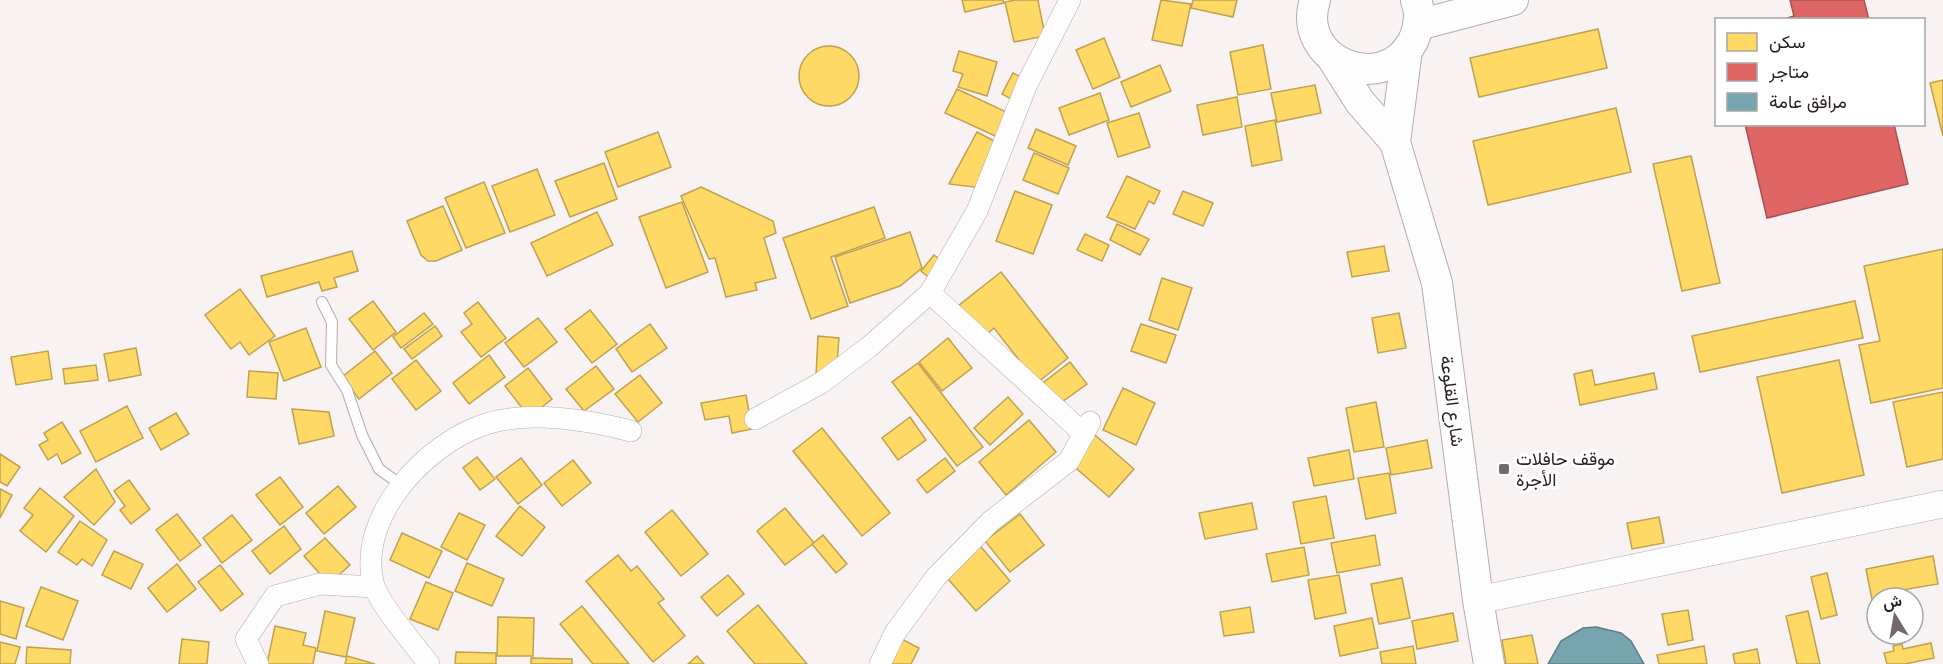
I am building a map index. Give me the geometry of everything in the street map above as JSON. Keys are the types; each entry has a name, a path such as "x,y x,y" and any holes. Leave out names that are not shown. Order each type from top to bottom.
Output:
{"main road":[{"path":"1332,58 1346,66 1362,70 1379,68 1395,61 1414,25 1513,0"},
{"path":"1307,8 1322,48 1332,58 1360,102 1395,142"},
{"path":"1395,142 1414,25"},
{"name":"شارع القلوعة","path":"1395,142 1437,283 1478,600 1489,664"}],"street":[{"path":"755,419 821,383 869,347 930,293 977,211 1027,84 1070,0"},
{"path":"880,664 895,633 936,577 991,521 1069,461 1087,428 930,293"},
{"path":"429,664 405,634 375,587 371,552 385,511 400,484 450,441 487,423 536,417 584,419 631,430"},
{"path":"1478,600 1943,504"},
{"path":"258,664 246,639 275,596 320,584 375,587"}],"lane":[{"path":"322,302 332,322 331,365 347,390 362,435 379,469 400,484"}],"building: سكن":[{"path":"962,0 1003,0 1004,3 965,12"},
{"path":"1038,0 1045,36 1014,42 1005,2"},
{"path":"1161,0 1191,4 1182,46 1152,40"},
{"path":"1193,0 1237,0 1233,17 1191,8"},
{"path":"1598,29 1607,68 1479,97 1470,58"},
{"path":"1104,38 1120,77 1093,89 1076,50"},
{"path":"1263,45 1271,89 1238,95 1230,52"},
{"path":"823,46 835,46 846,51 854,59 859,76 857,88 846,101 835,106 823,106 812,101 804,93 799,82 799,70 804,59 812,51"},
{"path":"959,51 997,62 987,96 958,87 963,74 953,71"},
{"path":"1160,65 1171,91 1131,107 1121,82"},
{"path":"1013,73 1025,79 1013,100 1002,94"},
{"path":"1943,80 1943,136 1930,83"},
{"path":"1315,85 1321,113 1277,122 1271,93"},
{"path":"957,89 1015,116 1004,140 945,113"},
{"path":"1100,93 1109,120 1069,135 1059,108"},
{"path":"1237,97 1242,127 1203,135 1197,105"},
{"path":"1616,108 1631,172 1488,205 1473,141"},
{"path":"1139,113 1150,147 1118,157 1107,123"},
{"path":"1275,120 1282,160 1252,166 1245,126"},
{"path":"1036,129 1076,146 1068,165 1028,148"},
{"path":"658,132 671,167 618,187 605,152"},
{"path":"977,132 1004,146 982,188 949,184"},
{"path":"1034,153 1069,168 1058,194 1023,180"},
{"path":"1691,156 1720,283 1682,291 1653,164"},
{"path":"604,163 617,199 570,217 555,181"},
{"path":"537,169 555,215 510,232 492,186"},
{"path":"1127,176 1160,191 1154,204 1149,201 1135,229 1107,217"},
{"path":"484,182 505,233 466,248 445,198"},
{"path":"701,187 773,221 776,233 764,238 776,278 755,283 757,290 726,297 715,258 709,259 681,196"},
{"path":"1015,191 1052,205 1033,254 996,241"},
{"path":"1183,191 1213,203 1203,226 1173,214"},
{"path":"682,202 708,272 666,288 639,217"},
{"path":"443,206 462,250 436,261 428,261 421,255 407,221"},
{"path":"874,207 885,238 831,257 848,306 811,319 783,238"},
{"path":"597,212 613,245 547,276 531,243"},
{"path":"1117,224 1149,239 1140,255 1110,240"},
{"path":"910,232 922,268 900,286 850,303 835,257"},
{"path":"1085,234 1109,245 1102,261 1077,250"},
{"path":"1384,246 1389,271 1352,277 1347,252"},
{"path":"1943,249 1943,388 1871,403 1859,345 1880,341 1864,266"},
{"path":"352,251 358,271 334,278 337,287 322,291 319,282 267,297 261,276"},
{"path":"934,255 948,266 935,283 921,271"},
{"path":"1001,272 1068,358 1037,383 994,328 973,346 948,314"},
{"path":"1162,278 1192,288 1178,330 1149,320"},
{"path":"240,289 275,336 249,355 240,342 231,349 205,315"},
{"path":"373,301 396,332 373,350 349,319"},
{"path":"1855,301 1863,338 1700,372 1692,336"},
{"path":"478,302 506,338 481,357 461,332 472,324 464,313"},
{"path":"590,310 617,344 592,363 565,329"},
{"path":"424,313 433,324 401,348 393,337"},
{"path":"1399,313 1406,348 1378,353 1372,318"},
{"path":"538,318 557,342 524,367 505,343"},
{"path":"650,324 667,348 632,372 616,349"},
{"path":"1141,324 1176,335 1166,363 1131,351"},
{"path":"435,326 442,336 412,359 404,349"},
{"path":"306,328 321,367 284,381 269,342"},
{"path":"818,336 839,338 836,376 816,375"},
{"path":"948,338 972,368 942,391 919,362"},
{"path":"136,348 141,375 109,381 104,354"},
{"path":"48,351 52,379 16,385 11,357"},
{"path":"375,351 392,373 359,399 342,377"},
{"path":"489,355 505,377 469,404 453,383"},
{"path":"416,360 441,391 416,410 392,379"},
{"path":"1839,360 1864,475 1782,493 1757,377"},
{"path":"1070,362 1087,384 1055,407 1039,386"},
{"path":"918,363 983,447 957,466 892,382"},
{"path":"96,365 98,380 65,384 63,369"},
{"path":"596,366 614,389 584,411 566,389"},
{"path":"528,368 552,399 529,417 505,386"},
{"path":"1592,370 1595,385 1654,373 1657,389 1580,405 1574,374"},
{"path":"249,371 278,373 276,399 247,397"},
{"path":"640,375 662,403 638,422 615,394"},
{"path":"1123,388 1155,403 1136,445 1103,430"},
{"path":"1943,392 1943,459 1907,467 1893,402"},
{"path":"746,395 752,429 732,433 729,416 705,420 701,403"},
{"path":"1008,397 1023,414 990,445 974,428"},
{"path":"1376,402 1384,447 1354,452 1346,408"},
{"path":"127,406 143,438 96,462 80,431"},
{"path":"292,409 329,412 334,436 299,444"},
{"path":"176,413 189,434 161,450 149,428"},
{"path":"910,417 926,440 898,460 882,438"},
{"path":"1029,420 1056,452 1006,495 979,462"},
{"path":"62,422 81,453 62,464 57,454 48,460 39,445 48,440 44,433"},
{"path":"822,428 890,513 862,536 793,451"},
{"path":"1095,435 1134,469 1109,497 1070,463"},
{"path":"1427,440 1432,468 1391,475 1386,448"},
{"path":"1349,450 1354,479 1314,486 1308,458"},
{"path":"0,454 20,467 7,486 0,482"},
{"path":"477,457 495,479 480,490 463,468"},
{"path":"521,458 542,485 518,504 496,477"},
{"path":"945,458 955,471 927,493 917,480"},
{"path":"573,460 591,483 562,506 544,483"},
{"path":"96,469 115,502 94,525 64,497"},
{"path":"1389,473 1396,513 1366,519 1358,478"},
{"path":"280,477 303,507 280,525 256,495"},
{"path":"129,480 150,509 131,524 120,510 125,506 114,491"},
{"path":"338,486 356,507 324,534 306,513"},
{"path":"40,488 74,516 46,552 20,531 33,515 24,508"},
{"path":"0,489 12,495 0,518"},
{"path":"1326,496 1334,538 1301,544 1293,502"},
{"path":"1252,503 1257,529 1205,539 1199,513"},
{"path":"520,506 545,527 522,556 496,536"},
{"path":"785,508 814,543 785,565 757,531"},
{"path":"672,510 708,554 681,576 645,532"},
{"path":"459,513 485,525 467,560 441,547"},
{"path":"177,514 201,545 180,561 156,530"},
{"path":"1020,514 1044,545 1010,572 985,541"},
{"path":"232,515 252,540 222,563 203,538"},
{"path":"1659,517 1664,543 1632,549 1627,523"},
{"path":"80,521 107,540 92,566 82,559 77,565 58,552"},
{"path":"284,526 301,549 270,574 252,551"},
{"path":"402,533 442,551 429,578 390,560"},
{"path":"823,535 847,564 836,573 812,544"},
{"path":"1375,535 1380,565 1337,573 1331,543"},
{"path":"325,538 350,565 329,584 304,556"},
{"path":"976,541 1010,581 976,611 941,571"},
{"path":"1304,547 1309,575 1272,582 1266,554"},
{"path":"114,551 143,564 131,589 102,575"},
{"path":"618,555 631,571 637,566 664,599 658,603 685,636 653,662 586,581"},
{"path":"1933,556 1938,584 1869,586 1866,569"},
{"path":"467,563 504,579 492,606 455,591"},
{"path":"177,564 196,589 167,612 148,588"},
{"path":"220,565 243,594 221,611 198,582"},
{"path":"1827,573 1837,615 1821,619 1811,577"},
{"path":"728,575 744,594 717,616 701,597"},
{"path":"1339,575 1346,613 1315,619 1308,580"},
{"path":"1402,578 1410,618 1379,624 1371,584"},
{"path":"426,582 453,593 438,630 410,619"},
{"path":"41,587 78,601 63,640 26,626"},
{"path":"0,601 24,608 16,639 0,634"},
{"path":"758,605 807,664 755,664 727,631"},
{"path":"582,606 629,664 593,664 560,624"},
{"path":"1250,607 1254,632 1224,636 1220,612"},
{"path":"1688,610 1693,640 1668,645 1662,614"},
{"path":"325,611 355,618 346,657 317,651"},
{"path":"1808,611 1820,664 1797,664 1786,616"},
{"path":"1453,613 1458,641 1417,649 1412,621"},
{"path":"498,617 534,618 533,656 497,656"},
{"path":"1372,618 1378,648 1340,656 1334,626"},
{"path":"275,626 306,633 303,645 316,648 313,664 267,664"},
{"path":"888,632 919,648 911,664 891,664"},
{"path":"1532,635 1538,664 1506,664 1502,640"},
{"path":"182,639 209,642 207,664 179,664"},
{"path":"0,642 20,647 15,664 0,664"},
{"path":"1931,643 1934,658 1905,664 1887,664 1884,653 1894,651 1893,646 1902,646 1903,649"},
{"path":"1413,646 1416,664 1382,664 1380,652"},
{"path":"1704,646 1707,664 1659,664 1657,655"},
{"path":"27,647 71,650 70,664 26,664"},
{"path":"1757,649 1760,664 1735,664 1733,654"},
{"path":"456,652 496,653 496,664 455,664"},
{"path":"347,656 375,664 345,664"},
{"path":"697,656 704,664 688,664"},
{"path":"531,658 572,659 572,664 531,664"}],"building: متاجر":[{"path":"1790,0 1864,0 1868,18 1788,18 1794,16"},
{"path":"1745,126 1894,126 1908,184 1767,218"}],"building: مرافق عامة":[{"path":"1596,627 1621,633 1631,641 1644,664 1548,664 1561,641 1583,628"}],"place":[{"name":"موقف حافلات الأجرة","path":"1504,469"}]}
